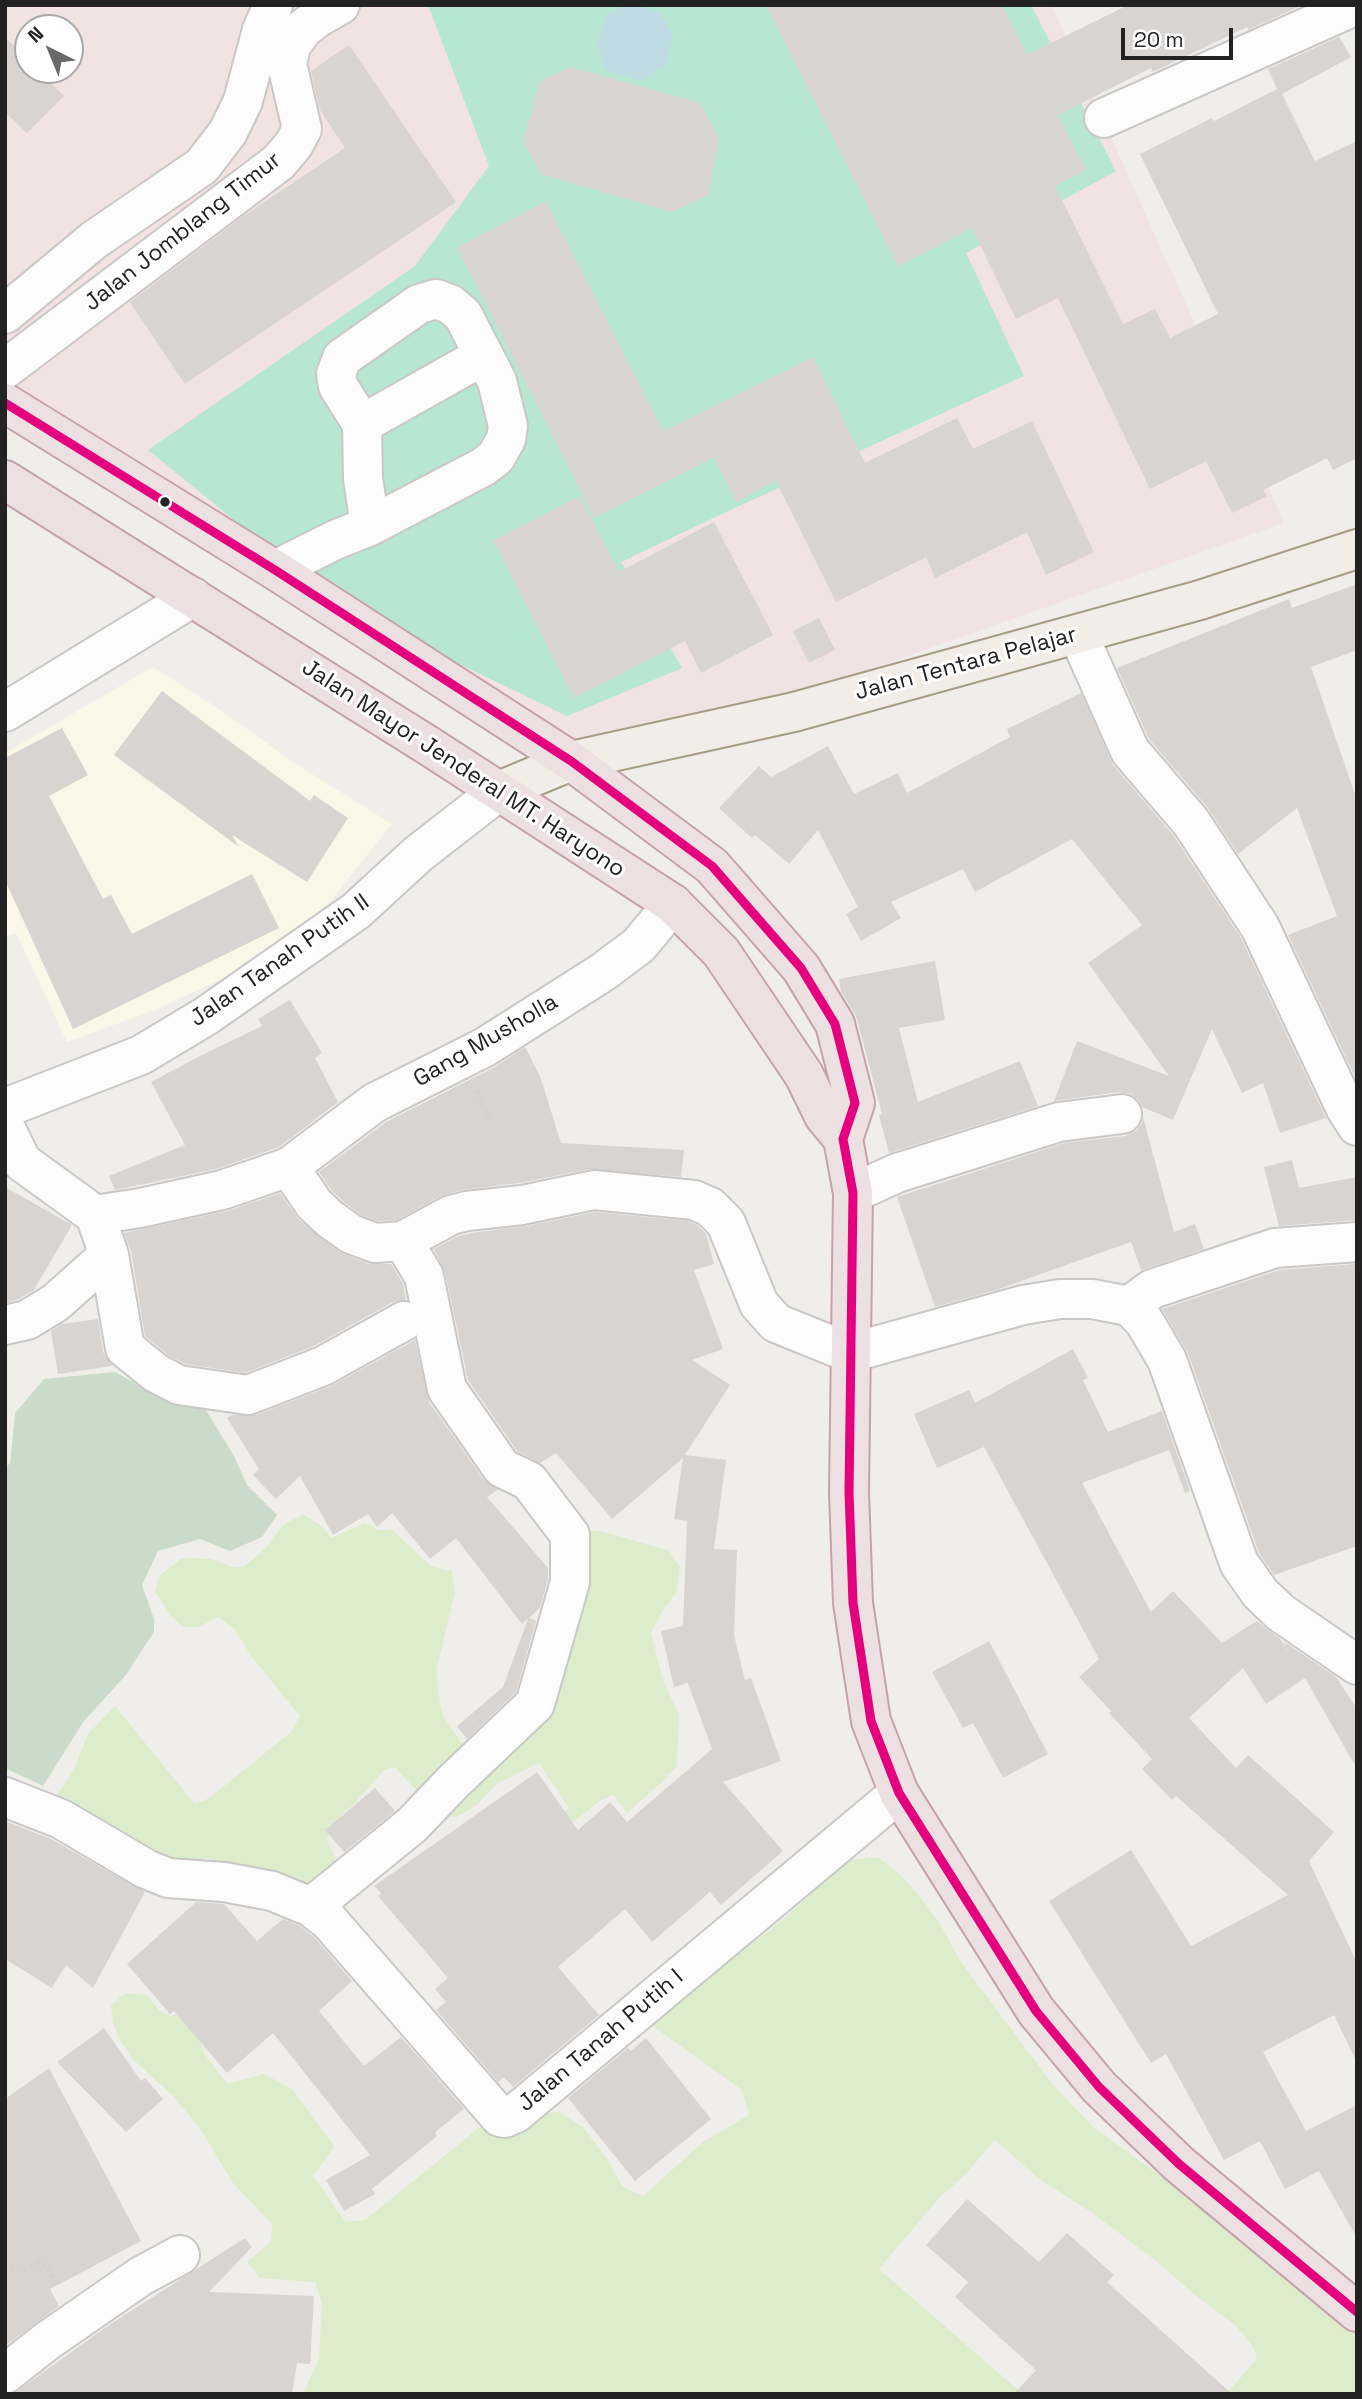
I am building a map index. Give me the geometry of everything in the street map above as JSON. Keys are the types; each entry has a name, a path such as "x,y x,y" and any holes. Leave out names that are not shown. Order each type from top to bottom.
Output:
{"highway":[{"name":"Jalan Mayor Jenderal MT. Haryono","path":"5,403 275,570 571,761 712,866 801,968 835,1024 855,1103 843,1139 853,1193 849,1492 853,1604 871,1721 899,1793 1036,2011 1099,2087 1179,2165 1357,2312"},
{"name":"Jalan Mayor Jenderal MT. Haryono","path":"5,480 499,791 673,904 721,952 804,1075 824,1116 843,1139"}],"main road":[{"name":"Jalan Tentara Pelajar","path":"571,761 794,712 1200,600 1357,549"},
{"name":"Jalan Tanah Putih II","path":"499,791 571,761"}],"street":[{"path":"5,314 94,240 202,166 228,132 243,101 262,30 273,5"},
{"name":"Jalan Jomblang Timur","path":"5,369 279,162 302,129 287,64 291,46 303,29 340,5"},
{"path":"1104,118 1357,5"},
{"path":"275,570 370,526 483,467 496,457 506,439 508,426 497,381 463,315 450,304 436,299 419,304 342,358 336,374 338,386 362,424 363,478 370,526"},
{"path":"362,424 482,356"},
{"path":"5,712 193,597"},
{"path":"1078,634 1130,751 1191,822 1261,927 1345,1107 1357,1126"},
{"name":"Jalan Tanah Putih II","path":"6,1115 141,1055 206,1016 356,911 418,854 499,791"},
{"name":"Gang Musholla","path":"95,1215 222,1190 289,1167 374,1103 485,1047 603,972 639,945 673,904"},
{"path":"6,1115 22,1162 95,1215 109,1255 125,1348 156,1373 179,1385 248,1395 323,1366 404,1321"},
{"path":"853,1193 897,1173 1059,1122 1122,1115"},
{"path":"289,1167 314,1204 330,1219 351,1234 375,1243 403,1241 451,1215 467,1211 522,1205 594,1190 694,1200 710,1207 726,1223 759,1304 776,1323 850,1353 1023,1305 1060,1299 1092,1299 1129,1306 1144,1321 1167,1360 1239,1563 1260,1592 1281,1613 1357,1665"},
{"path":"5,1797 61,1819 125,1858 168,1878 224,1882 272,1891 320,1914 535,1704 570,1582 570,1535 529,1481 502,1468 447,1389 424,1276 403,1241"},
{"path":"1129,1306 1152,1289 1275,1248 1357,1242"},
{"path":"5,1325 27,1320 55,1303 109,1255"},
{"name":"Jalan Tanah Putih I","path":"320,1914 500,2117 505,2118 516,2113 899,1793"},
{"path":"5,2374 141,2276 180,2255"}],"path":[{"path":"10,2267 20,2270 39,2262 46,2266 63,2297 81,2318"}],"shaded area":[{"path":"5,5 1052,5 1284,523 600,765 5,392"},
{"path":"153,667 216,707 299,766 392,824 307,930 246,968 157,1009 67,1042 16,933 5,937 5,753"}],"green space":[{"path":"428,5 1031,5 1116,171 966,253 1024,376 621,562 682,668 567,716 343,608 148,450 415,266 489,166"},
{"path":"115,1372 140,1386 206,1410 234,1456 247,1485 277,1515 262,1537 230,1551 200,1539 158,1551 142,1585 154,1619 154,1632 125,1676 84,1721 43,1786 5,1768 5,1466 10,1464 15,1413 44,1379"},
{"path":"303,1514 323,1527 331,1538 365,1523 379,1530 392,1530 431,1566 452,1571 455,1592 437,1667 438,1691 443,1716 465,1748 524,1723 581,1530 599,1531 668,1550 680,1567 677,1591 651,1633 663,1680 679,1715 677,1766 627,1813 613,1795 600,1801 563,1830 557,1819 569,1808 539,1763 497,1784 477,1805 456,1817 439,1816 395,1767 384,1770 334,1822 327,1839 345,1881 333,1896 236,1870 209,1858 171,1866 57,1795 73,1771 88,1734 115,1706 194,1803 204,1801 218,1791 291,1732 300,1716 252,1657 234,1629 219,1617 198,1627 183,1627 170,1615 155,1591 159,1576 182,1558 212,1559 233,1567 245,1566 267,1547 282,1526"},
{"path":"878,1857 902,1876 923,1901 940,1924 961,1962 1054,2086 1094,2128 1357,2317 1357,2394 1226,2394 1257,2359 1253,2346 1235,2325 1091,2212 1039,2179 995,2140 966,2174 940,2197 879,2269 1023,2394 303,2394 319,2359 322,2303 315,2282 259,2278 247,2262 271,2241 272,2224 233,2183 199,2127 172,2095 134,2060 119,2039 113,2023 111,2005 126,1993 146,1995 161,2012 171,2016 182,2011 201,2041 203,2052 227,2084 264,2074 292,2089 335,2147 313,2175 345,2222 365,2220 480,2127 499,2137 542,2113 559,2112 584,2128 607,2159 622,2186 643,2196 703,2142 749,2115 742,2090 647,2022 779,1923 849,1860"}],"water":[{"path":"624,5 638,5 659,12 673,34 666,65 641,80 606,70 597,46 605,17"}],"building":[{"path":"766,5 1002,5 1027,55 1128,5 1303,5 1248,30 1247,27 1153,72 1151,68 1058,115 1086,170 1055,186 1123,324 1155,309 1170,338 1218,314 1140,154 1277,89 1268,69 1339,37 1351,57 1282,94 1315,161 1357,141 1357,458 1333,470 1327,458 1263,490 1267,496 1232,513 1206,461 1150,489 1058,298 1016,319 972,228 898,266"},
{"path":"5,37 14,46 14,84 52,84 64,96 27,133 5,112"},
{"path":"349,45 456,202 185,384 130,302 245,215 345,148 320,110 311,71"},
{"path":"571,67 700,103 719,138 708,196 671,212 541,174 523,141 540,81"},
{"path":"546,201 663,431 813,357 865,463 957,418 973,449 1032,421 1094,552 1046,575 1027,532 935,578 926,557 836,602 776,481 736,502 714,457 594,518 457,247"},
{"path":"580,496 619,572 714,522 773,635 701,673 685,641 574,698 493,540"},
{"path":"1357,584 1357,650 1311,667 1357,800 1357,1081 1288,935 1337,916 1297,808 1238,854 1208,808 1149,739 1117,668 1289,599 1292,608"},
{"path":"819,618 835,650 809,663 793,631"},
{"path":"162,691 310,801 314,795 348,818 307,882 232,835 239,847 114,755"},
{"path":"1081,693 1113,765 1173,835 1241,938 1326,1118 1280,1133 1263,1083 1242,1093 1212,1029 1173,1120 1142,1107 1139,1100 1130,1094 1119,1092 1054,1101 1077,1041 1169,1076 1088,963 1142,925 1072,839 975,892 963,869 891,902 901,918 861,941 846,914 858,907 818,830 789,864 755,835 752,838 719,808 759,766 771,777 828,746 854,794 898,773 907,793 1010,737 1007,729"},
{"path":"62,728 88,775 49,796 103,899 111,895 132,934 252,874 279,928 73,1029 5,880 5,758"},
{"path":"935,961 945,1020 899,1028 918,1102 1020,1061 1038,1106 889,1153 879,1115 882,1114 856,1016 841,992 839,979"},
{"path":"290,1000 322,1053 315,1058 338,1102 279,1147 216,1169 115,1190 109,1176 185,1145 151,1082 262,1026 258,1019"},
{"path":"525,1047 540,1076 561,1143 684,1150 681,1177 590,1169 519,1183 462,1190 441,1196 397,1220 378,1221 361,1215 331,1190 319,1172 386,1122 495,1067"},
{"path":"1143,1117 1174,1232 1195,1224 1204,1249 1141,1270 1131,1242 996,1290 935,1307 897,1197 1064,1143 1125,1136 1136,1131"},
{"path":"1292,1160 1299,1188 1357,1177 1357,1220 1279,1226 1264,1167"},
{"path":"5,1187 72,1225 34,1290 5,1303"},
{"path":"280,1193 299,1220 339,1252 368,1264 391,1264 403,1284 406,1300 393,1302 314,1346 245,1373 186,1364 168,1355 145,1336 131,1251 124,1233 227,1211"},
{"path":"595,1212 688,1221 706,1234 714,1264 694,1270 723,1349 692,1360 730,1385 685,1455 726,1460 714,1549 737,1550 734,1635 745,1680 751,1678 781,1761 723,1782 783,1851 721,1905 710,1892 652,1942 625,1909 558,1967 599,2015 513,2087 504,2077 498,2082 436,2010 446,2002 435,1989 448,1978 378,1896 381,1893 374,1886 537,1772 578,1830 610,1802 627,1822 712,1749 688,1683 674,1687 661,1631 683,1626 687,1521 674,1519 683,1458 612,1519 556,1453 540,1463 517,1451 468,1380 445,1272 434,1249 471,1233 526,1226"},
{"path":"1355,1264 1357,1546 1274,1575 1259,1553 1188,1353 1162,1309 1279,1270"},
{"path":"98,1319 103,1352 112,1366 58,1374 51,1331 62,1324"},
{"path":"415,1340 429,1402 484,1480 498,1490 487,1497 548,1568 548,1579 540,1608 529,1618 536,1621 516,1692 467,1739 457,1726 503,1687 528,1619 522,1624 456,1538 430,1559 392,1513 377,1527 368,1514 333,1535 300,1476 276,1499 253,1475 259,1469 227,1418 232,1415 256,1415 331,1386"},
{"path":"1073,1349 1088,1378 1083,1380 1108,1432 1162,1411 1190,1491 1185,1493 1169,1450 1082,1483 1151,1612 1173,1591 1222,1643 1257,1621 1281,1640 1289,1653 1283,1641 1336,1677 1357,1709 1357,1769 1305,1678 1266,1704 1243,1668 1189,1718 1236,1768 1248,1755 1334,1832 1309,1861 1357,1963 1357,2063 1334,2015 1263,2052 1306,2131 1357,2105 1357,2238 1319,2171 1285,2189 1260,2141 1224,2160 1166,2054 1151,2063 1049,1901 1131,1850 1191,1946 1288,1895 1176,1796 1172,1800 1142,1769 1152,1759 1079,1677 1099,1659 984,1447 937,1468 914,1414 969,1390 975,1403"},
{"path":"989,1641 1048,1754 1003,1778 973,1723 963,1728 932,1672"},
{"path":"375,1788 395,1811 344,1852 325,1830"},
{"path":"5,1821 51,1839 145,1892 93,1988 66,1965 52,1988 5,1959"},
{"path":"196,1902 224,1904 257,1941 283,1919 300,1926 314,1937 352,1981 319,2011 364,2066 401,2037 464,2109 435,2132 437,2136 372,2189 375,2194 344,2211 326,2180 370,2155 273,2033 227,2073 174,2011 170,2014 127,1964"},
{"path":"104,2028 141,2081 145,2078 163,2099 126,2132 57,2062"},
{"path":"646,2038 711,2119 635,2181 568,2098 628,2048 631,2051"},
{"path":"49,2068 141,2241 50,2289 59,2306 5,2346 5,2099"},
{"path":"967,2199 1039,2262 1067,2233 1114,2275 1107,2282 1232,2394 1014,2394 1036,2370 955,2297 968,2282 926,2245"},
{"path":"245,2238 252,2247 209,2292 314,2296 310,2364 297,2363 292,2394 13,2394 112,2323"}],"transit line":[{"path":"5,403 275,570 571,761 712,866 801,968 835,1024 855,1103 843,1139 853,1193 849,1492 853,1603 871,1721 899,1793 1036,2011 1099,2087 1179,2164 1357,2312"}]}
